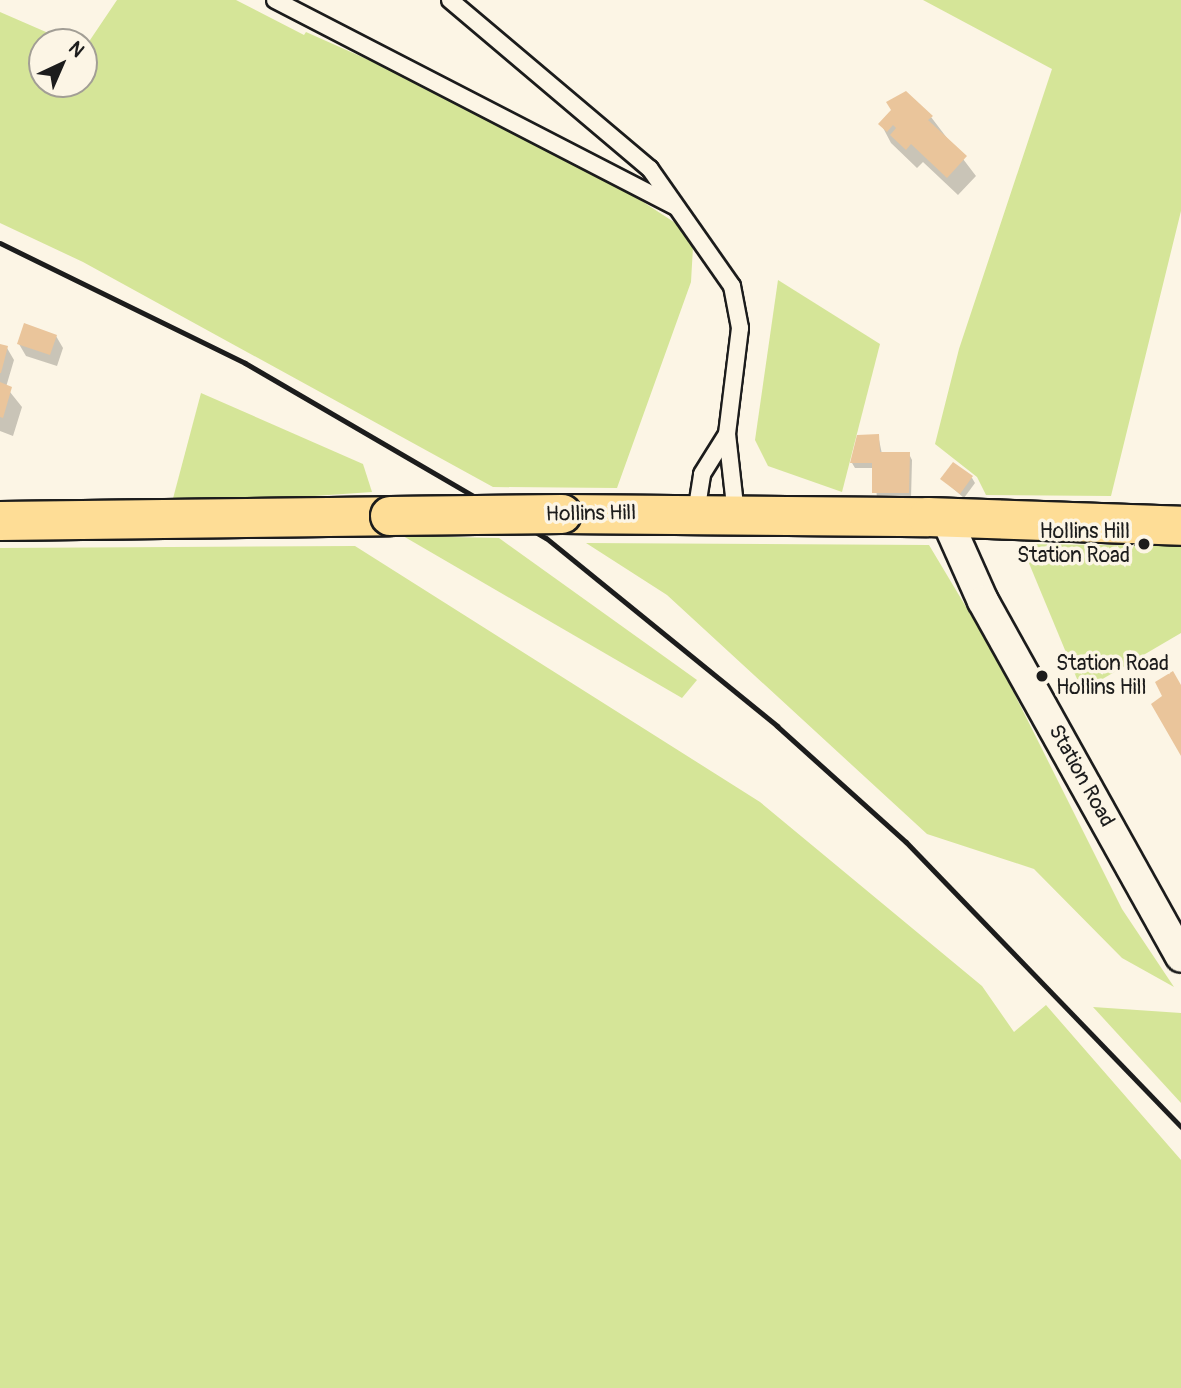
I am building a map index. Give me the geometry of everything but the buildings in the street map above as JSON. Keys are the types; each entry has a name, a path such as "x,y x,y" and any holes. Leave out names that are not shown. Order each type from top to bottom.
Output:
{"main road":[{"name":"Hollins Hill","path":"0,521 696,513 1181,526"}],"street":[{"name":"Station Road","path":"946,518 983,601 1181,957"}],"lane":[{"path":"275,0 676,207"},
{"path":"450,0 649,169 732,286 740,328 727,434 736,514"},
{"path":"696,513 702,474 727,434"}],"green space":[{"path":"117,0 236,0 304,35 306,32 380,65 611,181 680,226 693,247 691,282 617,488 493,487 83,262 0,223 0,12 37,28 28,28 28,98 98,98 98,28"},
{"path":"923,0 1181,0 1181,211 1111,496 986,495 977,477 935,444 959,349 1052,69"},
{"path":"778,280 880,344 842,492 768,466 755,440"},
{"path":"201,393 363,464 372,492 171,506"},
{"path":"403,536 499,538 697,680 682,698"},
{"path":"586,543 929,545 996,657 1122,909 1174,987 1122,958 1034,869 927,834 667,595"},
{"path":"1021,544 1181,546 1181,633 1082,691"},
{"path":"355,546 760,802 982,986 1014,1032 1046,1005 1181,1160 1181,1388 0,1388 0,548"},
{"path":"1093,1007 1181,1013 1181,1103"}],"railway":[{"path":"0,243 245,363 546,538 777,726 906,842 1181,1127"}],"place":[{"name":"Hollins Hill Station Road","path":"1144,544"},
{"name":"Station Road Hollins Hill","path":"1042,676"}]}
